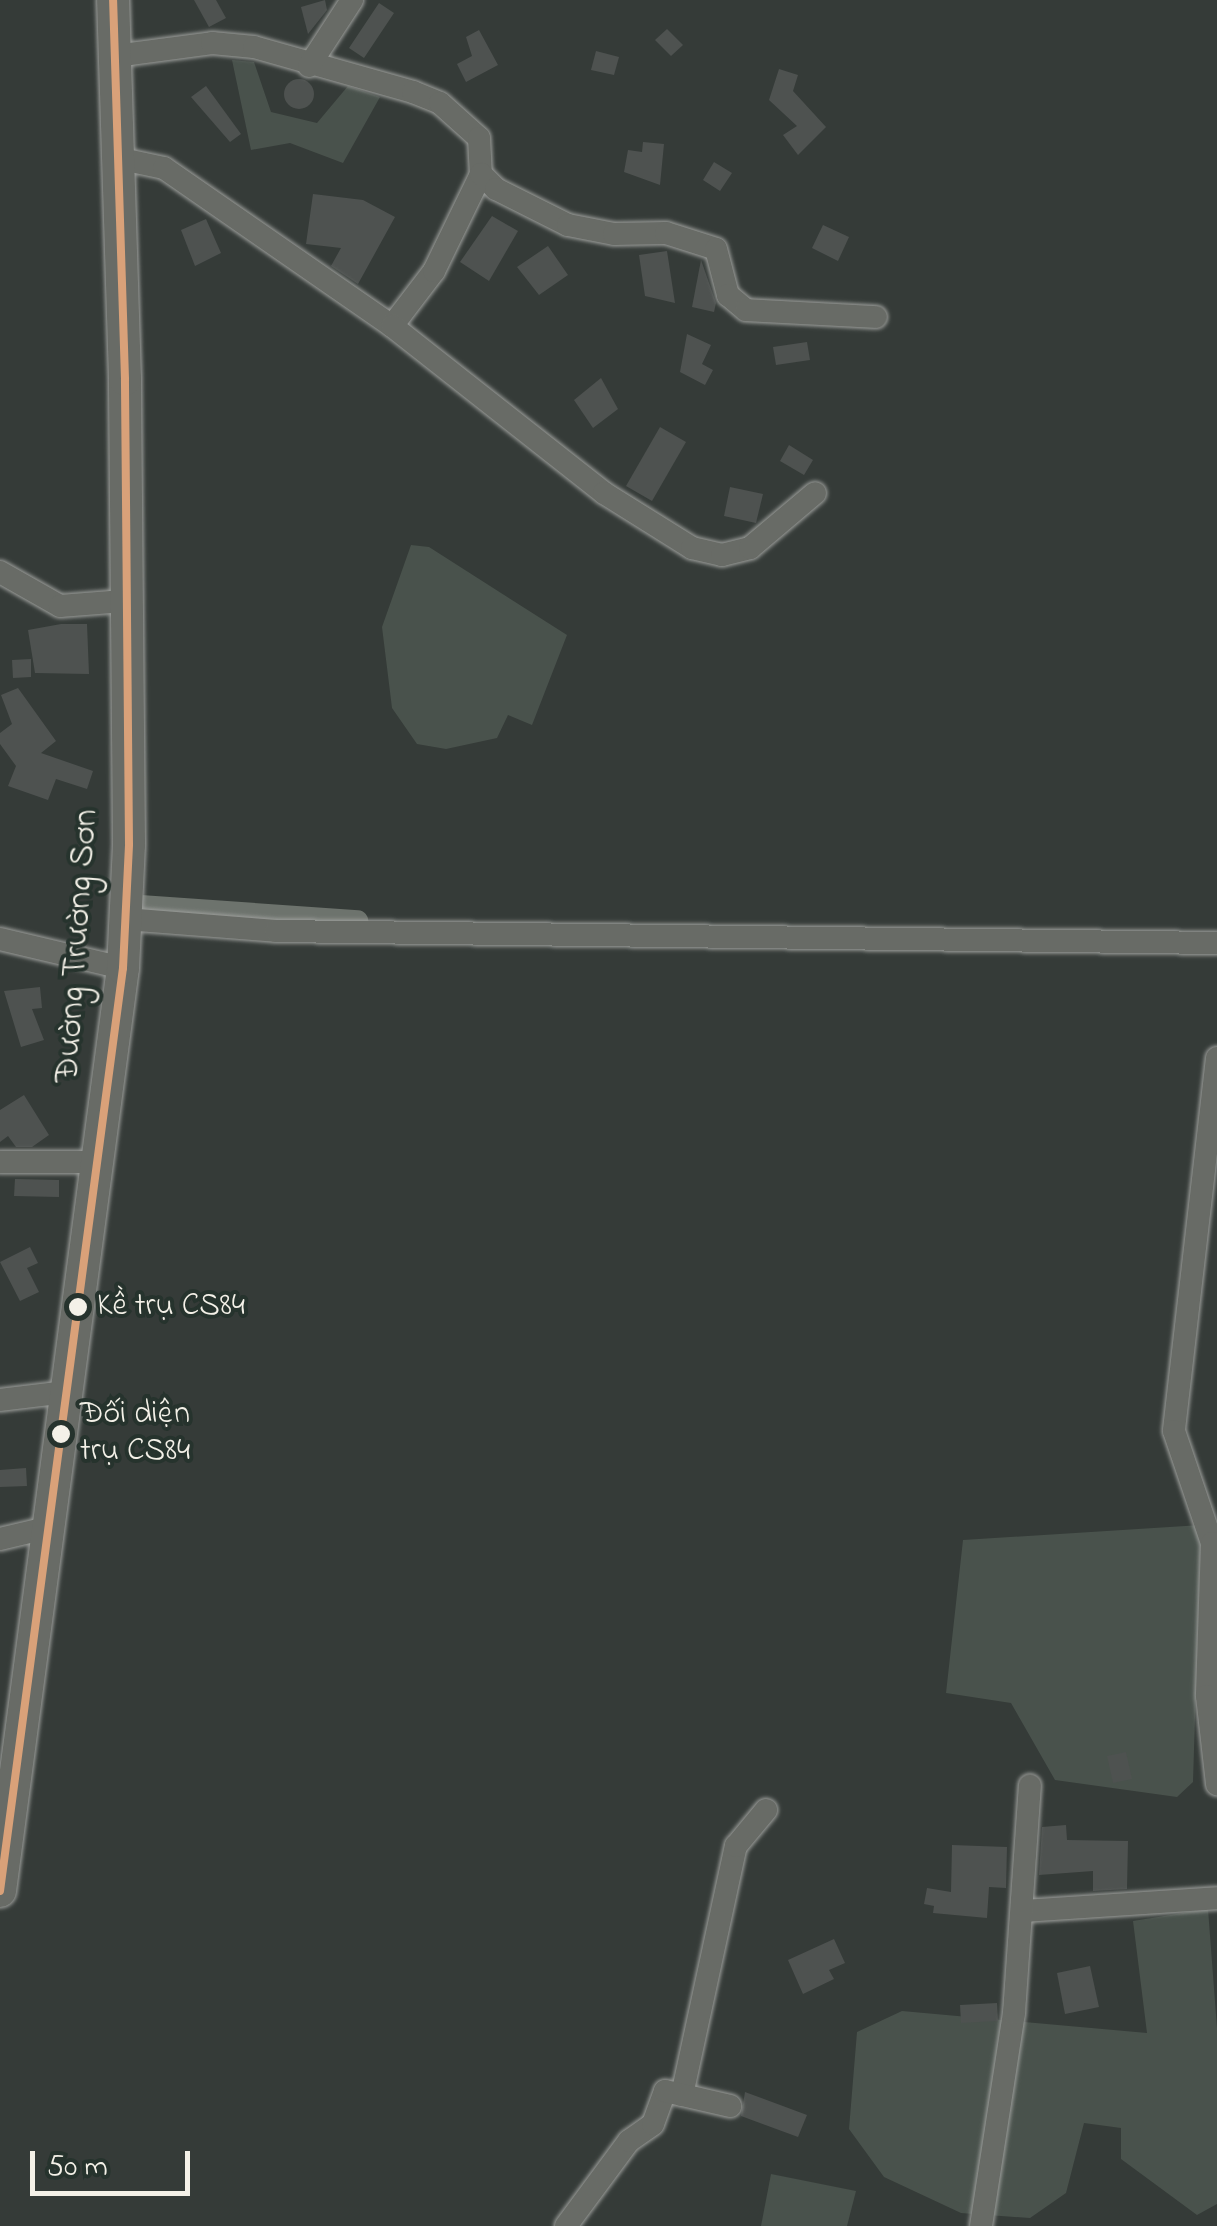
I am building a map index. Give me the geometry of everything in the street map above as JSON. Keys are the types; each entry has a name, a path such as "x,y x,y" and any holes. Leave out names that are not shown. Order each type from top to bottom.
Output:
{"highway":[{"name":"Đường Trường Sơn","path":"0,1891 46,1528 100,1162 125,919 124,601 113,0"}],"street":[{"path":"309,66 352,0"},
{"path":"115,56 212,43 254,47 440,103 482,144 481,174 434,271 392,326"},
{"path":"117,158 164,168 392,326 604,493 692,548 722,555 750,548 814,493"},
{"path":"481,174 496,189 568,224 614,234 666,233 716,249 728,296 746,310 876,317"},
{"path":"0,572 60,606 124,601"},
{"path":"125,919 276,931 1217,943"},
{"path":"0,939 122,968"},
{"path":"1217,1058 1174,1431 1212,1543 1207,1696 1217,1784"},
{"path":"0,1162 100,1162"},
{"path":"0,1400 66,1392"},
{"path":"0,1539 46,1528"},
{"path":"980,2226 1023,1911 1030,1786"},
{"path":"682,2095 736,1846 766,1810"},
{"path":"1023,1911 1217,1898"},
{"path":"566,2226 630,2141 652,2124 664,2090 730,2106"}],"shaded area":[{"path":"232,60 254,62 271,112 317,123 348,86 380,97 343,163 290,143 251,150"},
{"path":"411,545 429,547 567,635 532,725 508,715 497,738 446,749 417,744 392,708 382,627"},
{"path":"1201,1525 1193,1782 1177,1797 1055,1780 1011,1703 946,1693 963,1540"},
{"path":"1208,1909 1217,2028 1217,2204 1197,2215 1121,2159 1121,2128 1084,2123 1066,2193 1030,2218 961,2213 884,2177 849,2129 857,2032 902,2011 1147,2033 1133,1921"},
{"path":"771,2174 856,2191 847,2226 761,2226"}],"building":[{"path":"194,0 216,0 226,18 209,27"},
{"path":"325,0 327,10 308,34 301,7"},
{"path":"379,3 394,13 364,58 349,48"},
{"path":"667,29 683,45 671,56 655,40"},
{"path":"479,30 498,65 466,82 457,64 472,56 466,37"},
{"path":"596,51 619,57 614,75 591,70"},
{"path":"779,69 798,75 793,91 826,127 798,155 783,135 797,126 769,100"},
{"path":"299,79 310,83 314,94 310,105 299,109 288,105 284,94 288,83"},
{"path":"206,86 241,134 230,142 191,97"},
{"path":"643,142 664,144 660,185 624,172 628,150 642,152"},
{"path":"714,162 732,173 720,191 703,180"},
{"path":"313,194 363,200 395,217 358,284 331,266 341,248 306,244"},
{"path":"492,216 518,231 489,281 460,262"},
{"path":"206,219 221,253 195,266 181,230"},
{"path":"823,225 849,237 838,261 812,248"},
{"path":"548,246 568,275 539,295 517,267"},
{"path":"667,251 675,303 645,296 639,255"},
{"path":"701,260 716,303 714,312 692,307"},
{"path":"687,334 711,345 702,364 713,370 705,385 680,372"},
{"path":"807,342 810,360 776,365 773,347"},
{"path":"601,378 618,409 593,428 574,400"},
{"path":"660,427 686,442 652,501 626,486"},
{"path":"789,445 813,460 804,475 780,461"},
{"path":"730,487 763,494 756,523 724,516"},
{"path":"87,624 89,674 35,673 28,630"},
{"path":"31,659 31,677 13,678 12,660"},
{"path":"18,688 56,741 41,753 93,771 87,789 56,779 48,800 8,786 16,766 0,744 0,733 12,724 1,695"},
{"path":"40,987 42,1008 32,1009 44,1040 21,1047 4,991"},
{"path":"24,1095 49,1135 32,1147 16,1147 8,1136 0,1142 0,1110"},
{"path":"15,1179 59,1180 59,1197 14,1196"},
{"path":"30,1247 38,1263 27,1268 39,1292 20,1301 0,1262"},
{"path":"26,1468 27,1486 0,1487 0,1470"},
{"path":"1126,1752 1132,1779 1113,1783 1107,1756"},
{"path":"1066,1825 1067,1840 1128,1841 1127,1889 1093,1891 1093,1871 1039,1875 1042,1827"},
{"path":"952,1845 1007,1847 1006,1888 989,1887 987,1918 933,1913 934,1906 924,1904 927,1888 951,1892"},
{"path":"834,1939 845,1963 829,1970 834,1979 803,1994 788,1960"},
{"path":"1090,1966 1099,2007 1065,2014 1057,1973"},
{"path":"997,2003 998,2021 961,2023 960,2005"},
{"path":"745,2092 807,2115 798,2137 741,2116"}],"waterway":[{"path":"126,905 357,921"}],"transit line":[{"path":"0,1891 123,968 129,844 125,379 113,0"}],"place":[{"name":"Kề trụ CS84","path":"78,1307"},
{"name":"Đối diện trụ CS84","path":"61,1434"}]}
